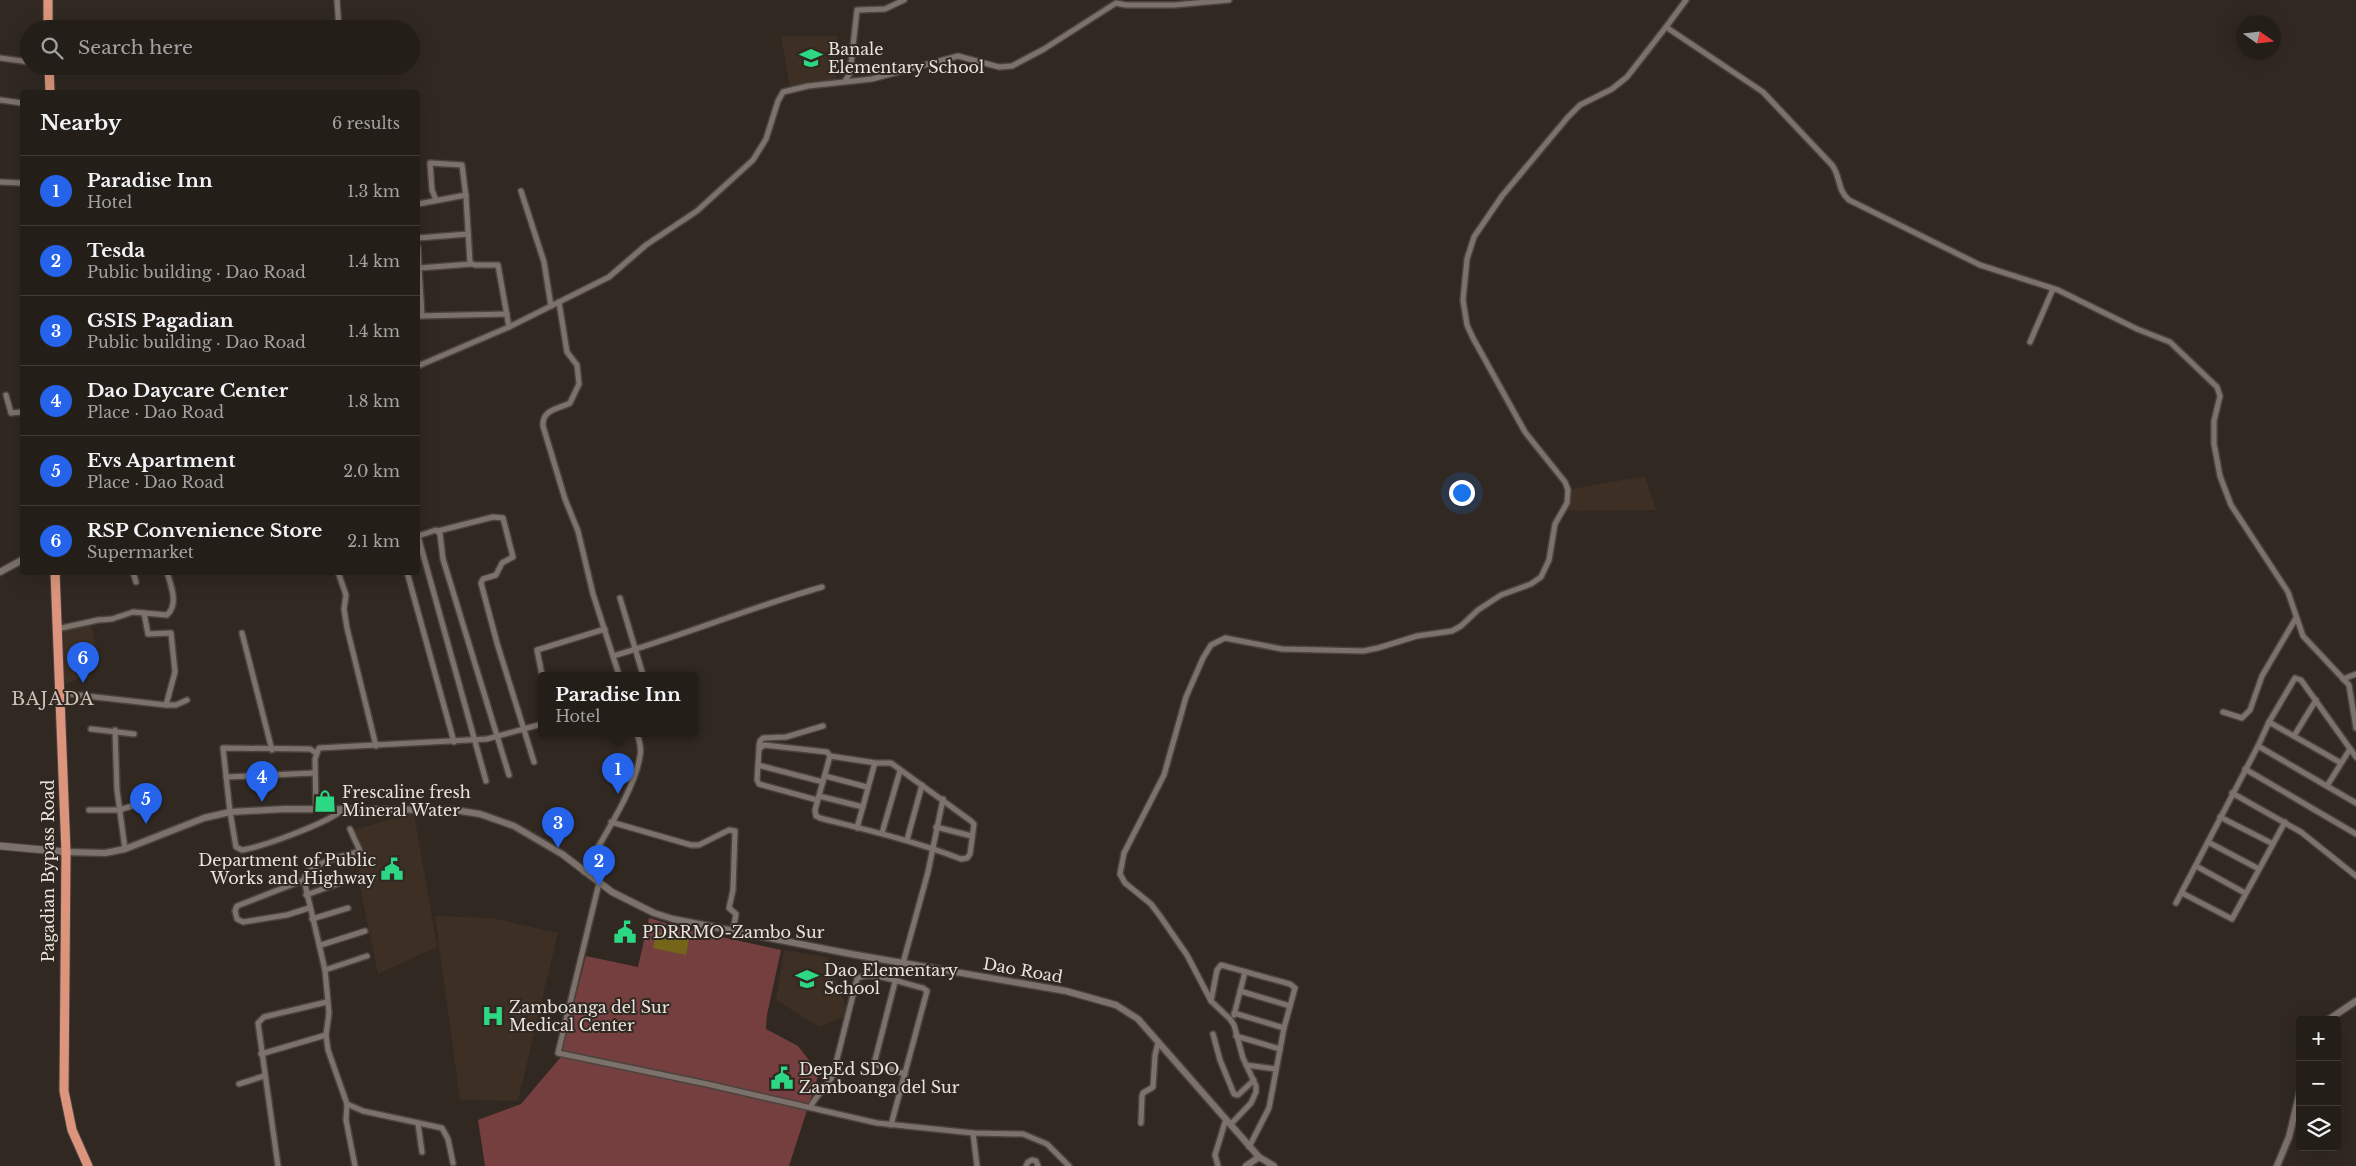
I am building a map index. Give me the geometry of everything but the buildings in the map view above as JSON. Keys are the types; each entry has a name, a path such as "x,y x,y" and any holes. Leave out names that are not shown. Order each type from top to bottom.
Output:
{"highway":[{"path":"48,0 48,20"},
{"path":"49,75 50,90"},
{"name":"Pagadian Bypass Road","path":"55,575 66,852 64,1091 72,1130 88,1166"}],"main road":[{"path":"0,846 66,852"}],"street":[{"path":"337,0 338,20"},
{"path":"844,82 850,73 857,10 885,9 904,0"},
{"path":"420,365 508,327 609,277 639,251 674,229 720,193 747,166 761,148 784,92 808,86 872,79 958,56 999,67 1012,66 1044,49 1110,3 1174,5 1229,0"},
{"path":"1232,1022 1211,1001 1187,955 1151,904 1122,880 1120,874 1124,853 1164,775 1195,674 1211,645 1226,638 1282,648 1364,651 1417,636 1441,634 1461,626 1478,610 1501,595 1531,584 1541,577 1549,560 1555,524 1567,503 1568,490 1549,462 1530,441 1467,325 1463,300 1470,246 1480,228 1536,153 1580,105 1628,77 1686,0"},
{"path":"1666,27 1753,84 1774,102 1832,165 1839,176 1841,191 1849,200 1980,265 2053,288 2137,330 2170,342 2217,387 2220,401 2212,432 2220,476 2231,505 2288,592 2296,618 2308,642 2350,688 2356,726"},
{"path":"0,58 20,61"},
{"path":"0,100 20,103"},
{"path":"436,200 430,170 432,162 462,165 472,264"},
{"path":"0,182 20,183"},
{"path":"521,191 544,262 551,306"},
{"path":"420,204 466,195"},
{"path":"420,238 468,234"},
{"path":"420,268 498,264 508,327"},
{"path":"2030,342 2053,288"},
{"path":"559,302 568,352 577,363 579,384 570,403 549,412 543,423 565,499 578,531 593,594 618,672"},
{"path":"420,316 507,314"},
{"path":"6,395 12,413 20,412"},
{"path":"420,536 493,517 503,518 513,558 500,565 496,575 483,579 481,583 534,762"},
{"path":"438,531 443,559 509,776"},
{"path":"420,543 486,781"},
{"path":"0,572 20,561"},
{"path":"134,575 136,582"},
{"path":"57,629 98,620 112,619 127,613 164,616 170,612 174,599 168,575"},
{"path":"339,575 346,595 344,609 347,628 376,746"},
{"path":"407,575 454,742"},
{"path":"613,656 763,604 822,588"},
{"path":"620,598 642,672"},
{"path":"144,613 148,634 171,633 175,672 166,705"},
{"path":"2224,712 2242,718 2249,713 2262,676 2296,618"},
{"path":"541,672 537,650 605,630"},
{"path":"242,632 272,750"},
{"path":"2343,679 2351,678 2356,674"},
{"path":"2176,902 2269,722 2297,677 2316,700 2356,757"},
{"path":"60,693 166,705 176,705 187,700"},
{"path":"2294,736 2316,700"},
{"path":"2269,722 2341,763"},
{"path":"316,809 314,773 316,753 322,748 474,740 496,737 538,725"},
{"path":"823,726 786,738 763,738 760,741 759,747 757,780 759,784 863,807"},
{"path":"90,729 115,730 134,734"},
{"path":"115,730 119,810 125,849"},
{"path":"584,872 611,822 637,767 641,751 638,737"},
{"path":"759,747 764,745 827,752 830,756 876,763 891,763 973,823 970,854 967,858 961,859 907,840 817,817 815,811 830,756"},
{"path":"2258,746 2356,803"},
{"path":"316,753 310,749 223,748 234,842 239,850 242,850 327,820 342,809"},
{"path":"2327,786 2350,749"},
{"path":"857,828 867,788 876,763"},
{"path":"758,765 823,782"},
{"path":"2245,769 2356,834"},
{"path":"882,834 900,771"},
{"path":"226,777 314,773"},
{"path":"825,776 867,788"},
{"path":"907,840 922,785"},
{"path":"2232,793 2301,832 2356,876"},
{"path":"903,963 928,872 943,800"},
{"path":"89,810 119,810 148,801"},
{"name":"Dao Road","path":"66,852 104,853 125,849 204,818 230,812 316,809 436,809 480,814 501,820 531,835 562,854 599,883 654,913 673,919 903,963 1066,991 1103,1000 1127,1010 1229,1122 1258,1157 1274,1166"},
{"path":"2220,817 2272,844"},
{"path":"611,822 691,845 699,844 729,830 735,830 733,890 729,908 736,914 733,931"},
{"path":"2182,893 2232,919 2285,822"},
{"path":"936,827 972,836"},
{"path":"350,830 360,851 307,870 304,880 309,908 326,970 329,1015 326,1035 332,1065 347,1104 346,1120 355,1166"},
{"path":"2208,842 2259,869"},
{"path":"2196,866 2246,893"},
{"path":"306,895 356,877"},
{"path":"304,880 237,906 235,911 237,919 243,922 288,915 309,908"},
{"path":"599,883 558,1053 774,1100 811,1106 891,1125 973,1133 1013,1133 1033,1137 1053,1149 1069,1166"},
{"path":"312,919 348,908"},
{"path":"320,945 365,931"},
{"path":"326,970 367,956"},
{"path":"1211,1001 1219,965 1293,985 1295,991 1284,1028 1265,1119 1249,1147"},
{"path":"1218,1166 1215,1155 1229,1122 1254,1098 1256,1086 1246,1065 1232,1022 1245,972"},
{"path":"811,1106 818,1093 829,1083 833,1075 857,979 866,974 924,988 927,995 891,1125"},
{"path":"895,982 874,1064 905,1074"},
{"path":"1240,991 1290,1006"},
{"path":"2334,1016 2356,1001"},
{"path":"278,1166 258,1025 260,1019 327,1002"},
{"path":"1234,1013 1284,1028"},
{"path":"1213,1034 1220,1060 1234,1094 1238,1094 1254,1080"},
{"path":"261,1054 326,1035"},
{"path":"1236,1036 1280,1049"},
{"path":"1141,1122 1142,1096 1143,1092 1153,1087 1154,1060 1158,1043"},
{"path":"1246,1065 1276,1069"},
{"path":"239,1084 264,1076"},
{"path":"347,1104 363,1111 395,1116 444,1130 453,1163"},
{"path":"2277,1166 2289,1137 2296,1106"},
{"path":"418,1124 422,1152"},
{"path":"973,1133 977,1166"},
{"path":"1246,1166 1258,1157"},
{"path":"1026,1166 1032,1160 1038,1166"}],"shaded area":[{"name":"Banale Elementary School","path":"781,36 837,36 836,80 790,87"},
{"path":"1645,476 1656,510 1567,511 1570,505 1571,489"},
{"path":"91,623 98,661 76,679 65,685 63,629"},
{"path":"414,813 437,947 378,974 357,873 365,860 353,830"},
{"name":"Zamboanga del Sur Medical Center","path":"435,916 492,918 558,933 518,1101 460,1100"},
{"path":"649,918 689,930 781,950 767,1015 766,1029 798,1046 819,1073 789,1166 485,1166 478,1120 521,1104 560,1058 586,956 638,967"},
{"path":"657,932 689,939 686,955 653,948"},
{"name":"Dao Elementary School","path":"784,950 827,957 849,1015 819,1027 776,1000"}],"place":[{"name":"Banale Elementary School","path":"811,58"},
{"name":"RSP Convenience Store","path":"83,683"},
{"name":"Paradise Inn","path":"618,794"},
{"name":"Frescaline fresh Mineral Water","path":"325,801"},
{"name":"Dao Daycare Center","path":"262,802"},
{"name":"Evs Apartment","path":"146,824"},
{"name":"GSIS Pagadian","path":"558,848"},
{"name":"Department of Public Works and Highway","path":"392,869"},
{"name":"Tesda","path":"599,886"},
{"name":"PDRRMO-Zambo Sur","path":"625,932"},
{"name":"Dao Elementary School","path":"807,979"},
{"name":"Zamboanga del Sur Medical Center","path":"493,1016"},
{"name":"DepEd SDO Zamboanga del Sur","path":"782,1078"}],"district":[{"name":"BAJADA","path":"53,699"}]}
